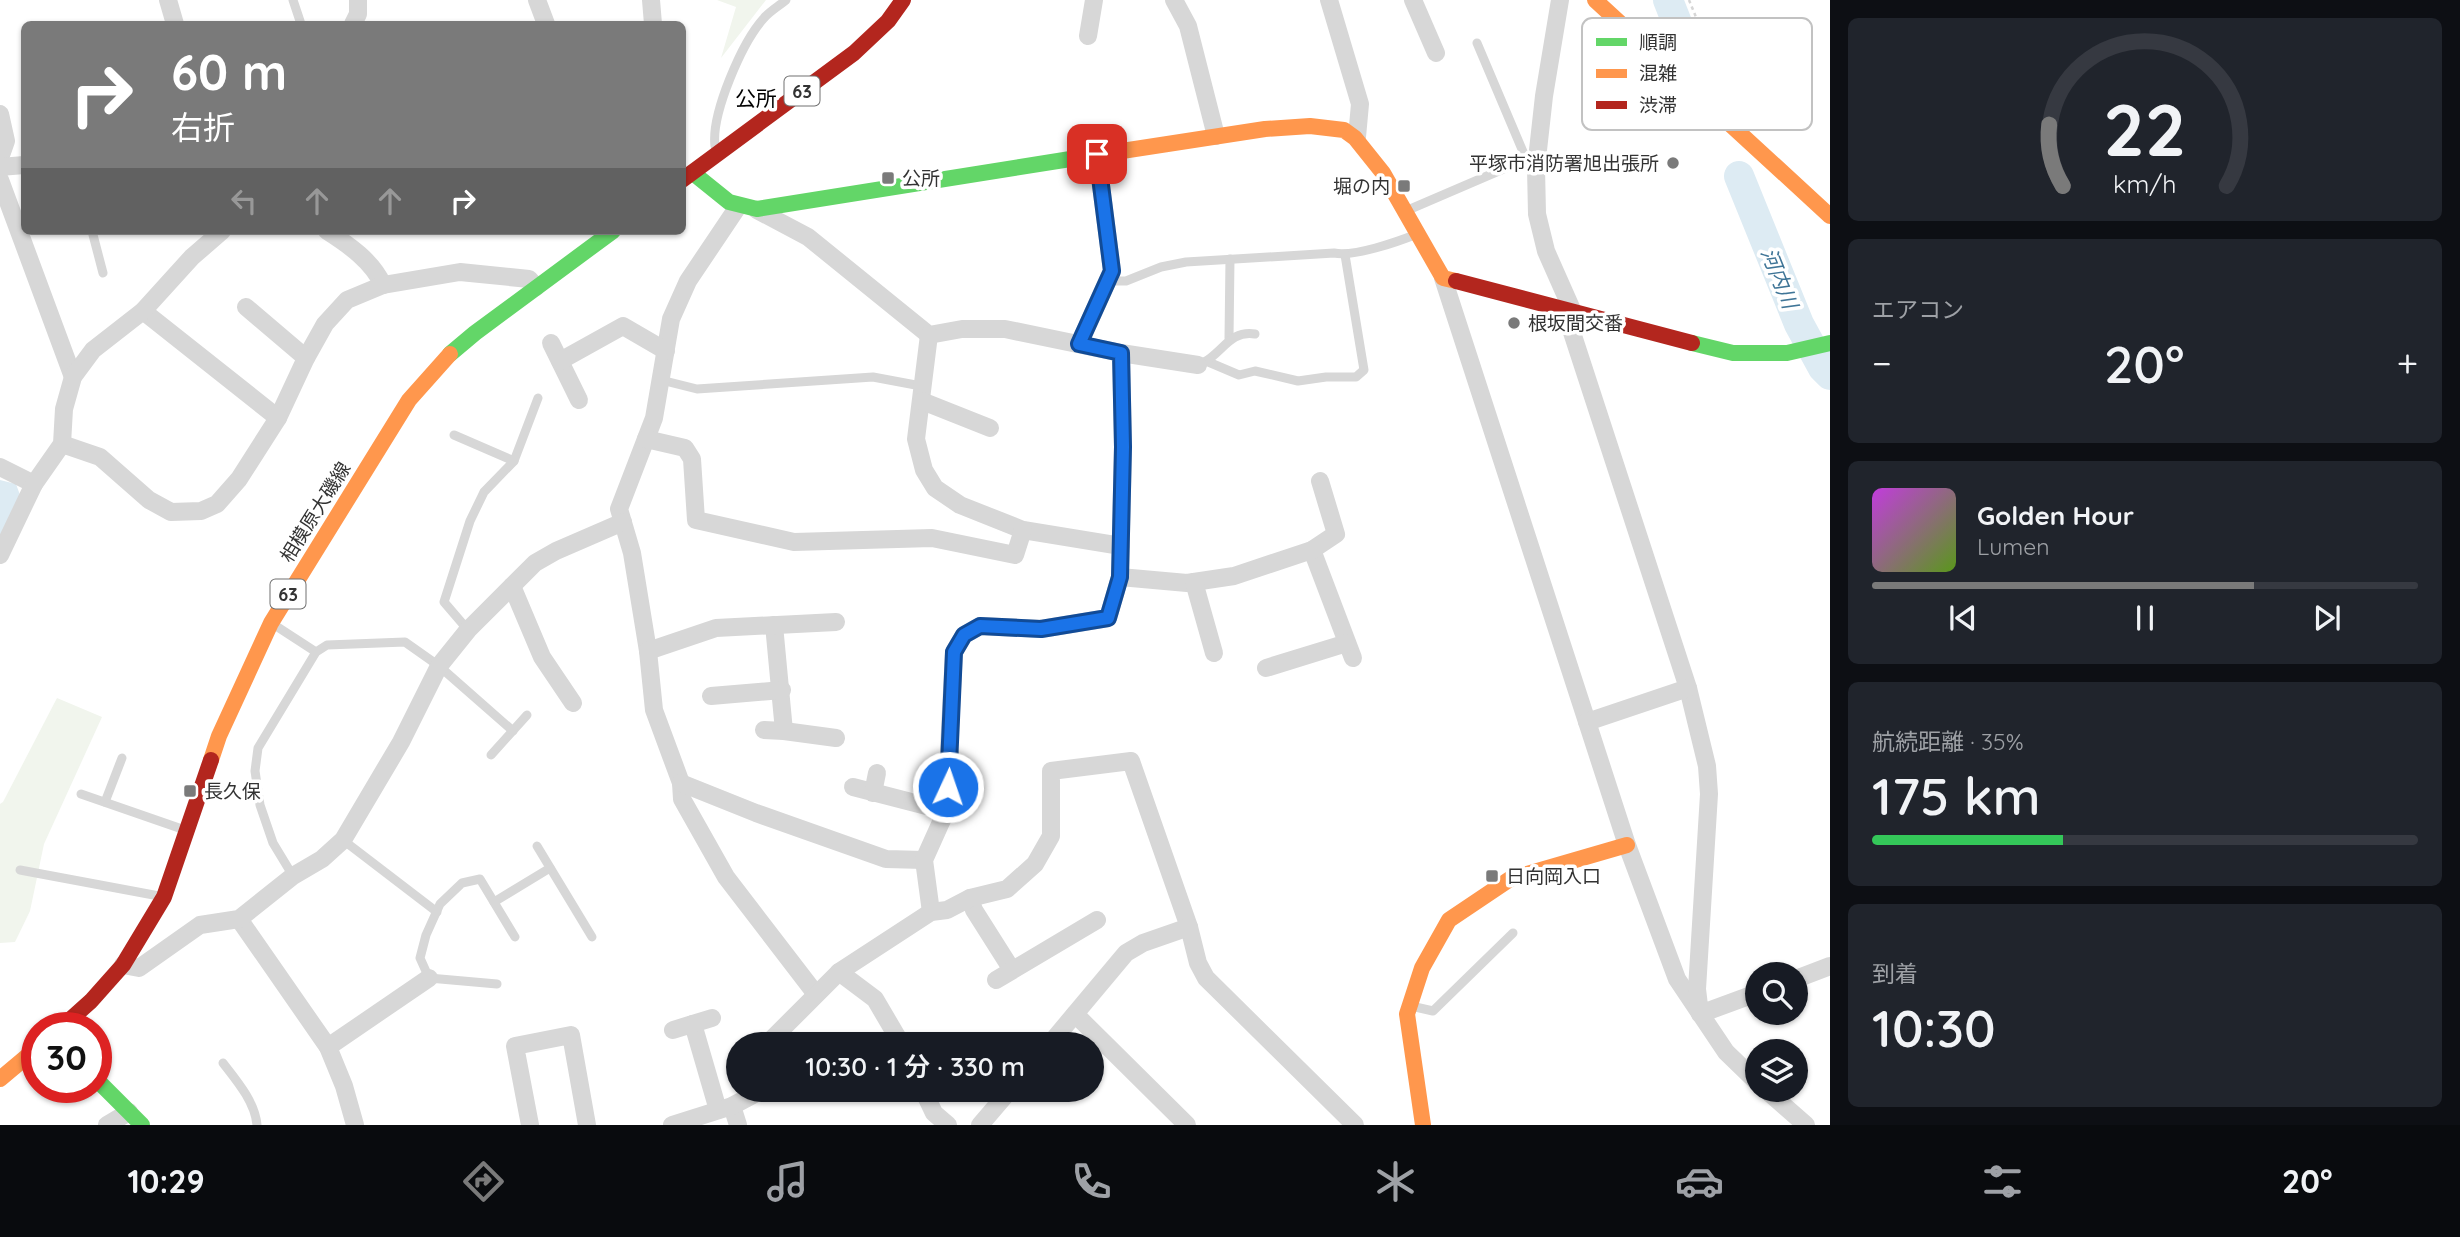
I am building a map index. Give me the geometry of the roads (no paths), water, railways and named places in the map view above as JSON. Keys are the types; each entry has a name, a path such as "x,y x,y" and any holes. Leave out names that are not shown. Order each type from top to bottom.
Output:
{"street":[{"path":"168,0 174,21"},
{"path":"354,21 358,14 358,0"},
{"path":"537,0 545,21"},
{"path":"651,0 653,21"},
{"name":"63","path":"686,171 719,153 854,53 888,21 903,0"},
{"path":"1088,36 1094,0"},
{"path":"1174,0 1188,26 1216,136"},
{"path":"1329,0 1360,104 1357,137"},
{"path":"1413,0 1436,53"},
{"path":"1560,0 1544,96 1536,168 1537,214 1546,251 1569,311 1688,688 1707,766 1709,794 1697,989 1700,1014"},
{"path":"1595,0 1615,18"},
{"path":"0,114 6,141 0,158"},
{"path":"686,171 737,208 757,209 1216,136 1317,125 1344,130 1357,137 1406,211 1443,278 1627,845 1677,979 1726,1052 1745,1070"},
{"path":"1736,130 1830,216"},
{"path":"1079,344 1112,271 1097,154"},
{"path":"0,167 21,165"},
{"path":"0,180 73,377"},
{"path":"737,208 688,282 671,319 654,418 619,509 632,553 648,651 654,710 681,783 682,799 726,877 815,993"},
{"path":"757,209 808,237 929,335 962,329 1006,329 1121,353 1202,363"},
{"path":"0,555 34,484 62,444 64,409 73,377 93,350 143,311 192,257 217,235"},
{"path":"333,235 377,272 383,285"},
{"name":"相模原大磯線","path":"79,1012 123,965 164,897 219,736 271,622 408,400 443,360 608,235"},
{"path":"62,444 100,457 149,500 171,512 201,511 217,504 239,479 278,418 325,324 347,300 383,285 460,272 529,279 536,287"},
{"path":"1443,278 1733,352 1787,353 1829,343"},
{"path":"246,307 306,358"},
{"path":"143,311 278,418"},
{"path":"560,361 623,326 666,351"},
{"path":"929,335 916,439 923,470 934,488 960,505 1023,530 1121,546"},
{"path":"551,343 579,400"},
{"path":"930,912 924,860 946,811 951,763 949,749 954,652 964,635 980,626 1041,629 1108,618 1120,577 1121,353"},
{"path":"922,394 990,428"},
{"path":"646,439 685,448 692,458 696,520 794,542 932,538 1015,555 1023,530"},
{"path":"0,467 34,484"},
{"path":"1120,577 1194,582 1234,576 1312,550 1335,534 1320,481"},
{"path":"123,965 139,968 200,925 239,919 343,841 383,776 439,666 468,630 535,563 623,522"},
{"path":"1266,668 1350,651 1312,550"},
{"path":"1194,582 1214,653"},
{"path":"512,586 542,657 573,703"},
{"path":"648,651 716,628 836,622"},
{"path":"774,625 784,731"},
{"path":"1587,722 1688,688"},
{"path":"711,696 782,690"},
{"path":"764,730 836,738"},
{"path":"778,1032 838,972 930,912 947,910 970,898 1007,889 1035,864 1051,836 1051,771 1131,761 1189,927 1198,963 1206,978 1355,1125"},
{"path":"873,793 877,774"},
{"path":"681,783 886,859 924,860"},
{"path":"853,787 946,811"},
{"path":"1423,1125 1407,1014 1422,968 1449,920 1510,879 1627,845"},
{"path":"970,898 974,910 1012,970"},
{"path":"239,919 328,1047 344,1086 355,1125"},
{"path":"996,980 1097,920"},
{"path":"1060,1032 1126,953 1143,943 1189,927"},
{"path":"1808,974 1830,966"},
{"path":"838,972 875,999 894,1032"},
{"path":"328,1047 429,978"},
{"path":"1700,1014 1745,997"},
{"path":"1075,1014 1187,1125"},
{"path":"673,1030 712,1018"},
{"path":"693,1024 725,1108 738,1125"},
{"path":"530,1125 515,1046 571,1035 587,1125"},
{"path":"0,1079 21,1061"},
{"path":"112,1095 142,1125"},
{"path":"673,1125 737,1102"},
{"path":"928,1102 933,1113 948,1125"},
{"path":"981,1125 1000,1102"},
{"path":"1780,1102 1806,1125"},
{"path":"107,1125 129,1112"}],"lane":[{"path":"293,0 300,21"},
{"path":"719,153 714,143 723,96 746,44 764,18 786,0"},
{"path":"1406,211 1522,161 1524,154 1477,43"},
{"path":"1107,281 1126,281 1161,267 1186,262 1334,253 1345,255 1419,234"},
{"path":"93,235 103,273"},
{"path":"1202,363 1239,375 1255,371 1298,381 1356,377 1364,370 1345,255"},
{"path":"1202,363 1225,346 1229,338 1230,259"},
{"path":"1229,338 1244,332 1255,334"},
{"path":"661,380 697,389 873,377 922,394"},
{"path":"468,630 443,602 470,521 484,492 514,461 538,398"},
{"path":"454,435 514,461"},
{"path":"271,622 316,652"},
{"path":"293,876 273,843 260,806 255,771 258,748 316,652 327,645 405,642 439,666 513,731"},
{"path":"491,755 527,715"},
{"path":"105,802 122,758"},
{"path":"82,794 188,831"},
{"path":"343,841 437,912"},
{"path":"537,846 592,937"},
{"path":"494,902 550,868"},
{"path":"20,870 164,897"},
{"path":"497,984 429,978 420,958 426,935 440,904 461,883 480,879 515,937"},
{"path":"1410,1006 1433,1011 1513,933"},
{"path":"223,1063 256,1114 257,1125"}],"waterway":[{"name":"河内川","path":"1668,0 1675,18"},
{"name":"河内川","path":"1739,176 1799,324 1823,368 1830,375"}],"place":[{"name":"平塚市消防署旭出張所","path":"1673,163"},
{"name":"公所","path":"888,178"},
{"name":"堀の内","path":"1404,186"},
{"name":"根坂間交番","path":"1514,323"},
{"name":"長久保","path":"190,791"},
{"name":"日向岡入口","path":"1492,876"}],"district":[{"name":"公所","path":"756,98"}]}
